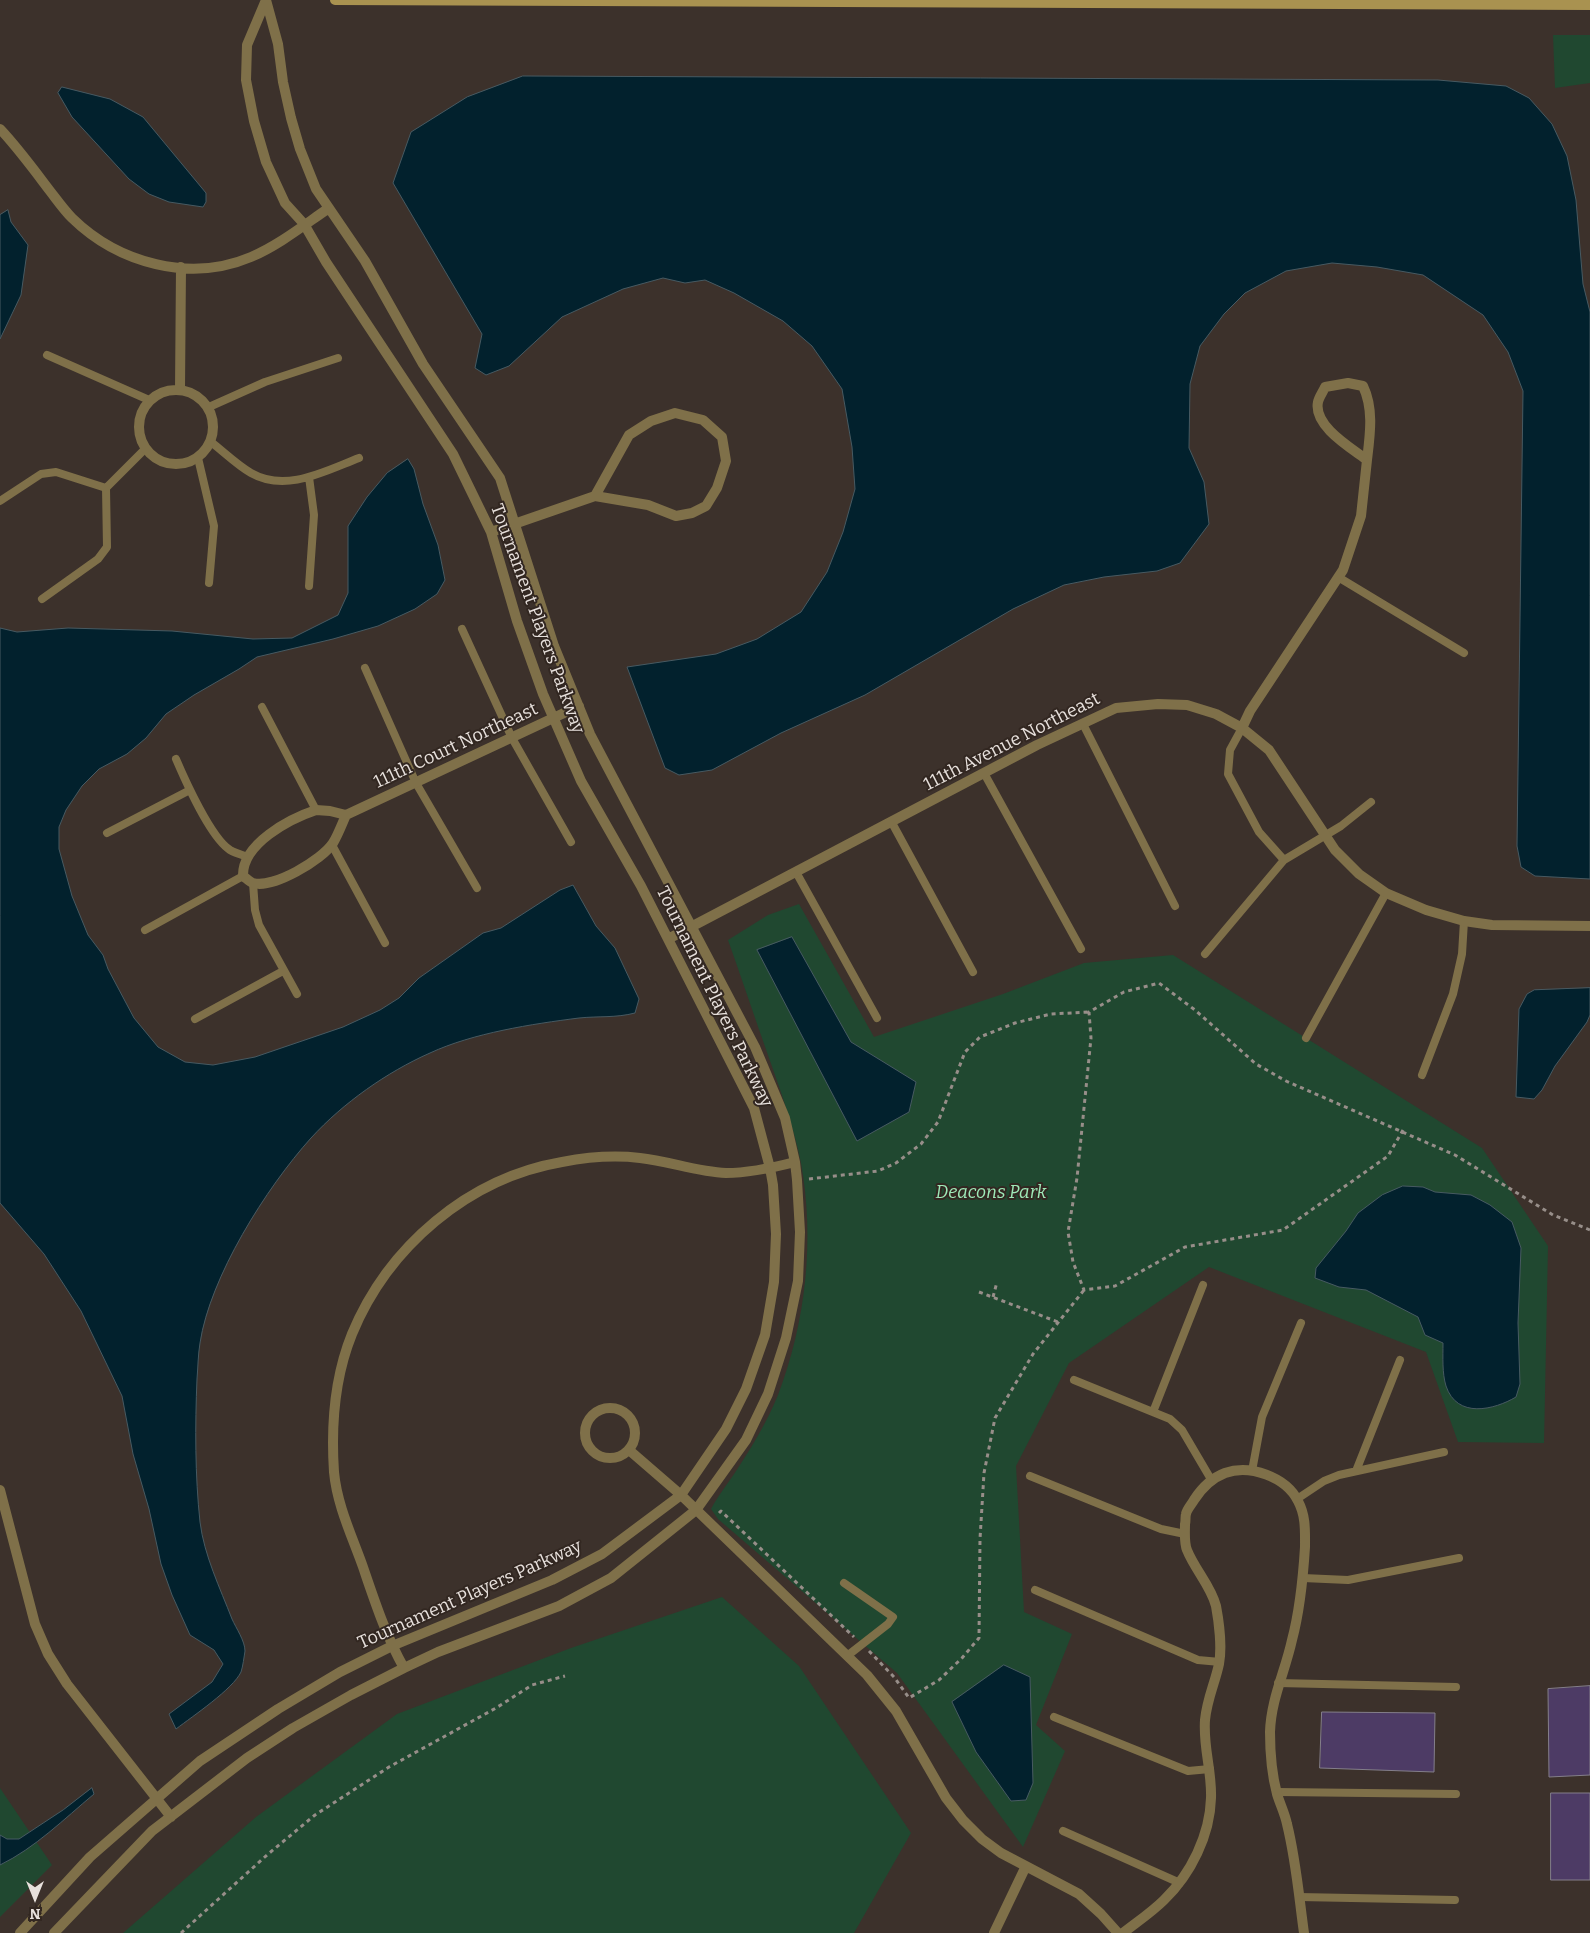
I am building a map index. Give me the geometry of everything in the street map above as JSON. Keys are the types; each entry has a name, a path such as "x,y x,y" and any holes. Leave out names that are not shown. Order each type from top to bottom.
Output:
{"main road":[{"path":"335,0 1590,4"}],"street":[{"name":"Tournament Players Parkway","path":"54,1933 152,1831 247,1758 293,1728 404,1668 438,1652 558,1606 611,1578 696,1510 746,1440 768,1394 786,1338 798,1281 800,1232 797,1180 785,1118 755,1048 590,734 554,646 500,478 424,364 365,261 316,189 298,142 283,82 278,44 266,0"},
{"name":"Tournament Players Parkway","path":"20,1933 90,1857 200,1760 278,1709 340,1672 392,1646 552,1580 602,1554 681,1495 726,1429 746,1389 765,1335 774,1282 776,1234 770,1168 754,1108 641,886 581,781 543,694 520,630 491,532 453,454 331,270 304,224 285,203 266,162 254,122 246,80 247,45 266,0"},
{"path":"0,129 13,142 70,217 95,239 121,254 154,265 207,268 228,264 252,256 329,208"},
{"path":"180,389 181,267"},
{"path":"1242,728 1250,711 1343,570 1361,516 1371,431 1369,398 1363,386 1348,383 1326,388 1318,402 1322,420 1336,437 1367,460"},
{"path":"180,389 200,397 209,407 214,421 214,433 211,442 198,458 184,464 165,463 145,449 139,434 140,416 149,400 159,393 180,389"},
{"path":"491,532 595,496 648,505 676,516 692,513 706,506 717,488 726,461 722,437 703,420 675,413 651,421 629,435 595,496"},
{"name":"111th Avenue Northeast","path":"668,939 1037,745 1116,708 1158,704 1187,705 1216,714 1242,728 1269,750 1335,850 1359,874 1386,893 1426,910 1464,921 1492,925 1590,926"},
{"name":"111th Court Northeast","path":"346,815 416,784 579,706"},
{"path":"316,810 346,815 332,845 308,865 273,882 253,883 243,876 243,868 248,857 256,847 279,827 298,816 316,810"},
{"path":"404,1668 392,1646 340,1506 334,1473 336,1399 342,1367 352,1335 382,1278 424,1231 448,1211 474,1194 508,1177 532,1169 587,1158 614,1156 640,1158 719,1172 749,1172 795,1162"},
{"path":"601,1408 615,1408 627,1414 634,1425 635,1437 629,1450 621,1456 608,1459 593,1453 586,1444 584,1426 592,1414 601,1408"},
{"path":"629,1450 681,1495 867,1675 896,1712 946,1798 963,1820 982,1839 1001,1853 1079,1894 1118,1933"},
{"path":"1123,1933 1163,1902 1180,1883 1192,1864 1204,1836 1211,1799 1210,1769 1204,1744 1210,1690 1220,1662 1219,1632 1215,1604 1187,1549 1185,1534 1186,1514 1199,1492 1212,1480 1226,1473 1252,1471 1270,1476 1286,1486 1298,1499 1305,1521 1303,1578 1292,1643 1278,1683 1270,1729 1270,1751 1277,1792 1287,1822 1304,1933"},
{"path":"0,1490 35,1624 48,1654 67,1684 171,1817"},
{"path":"994,1933 1026,1866"}],"lane":[{"path":"47,355 149,400"},
{"path":"209,407 265,382 338,358"},
{"path":"211,442 251,473 267,480 288,482 309,477 359,458"},
{"path":"42,599 98,559 107,547 106,488 145,449"},
{"path":"198,458 214,526 210,583"},
{"path":"0,501 41,474 56,472 106,488"},
{"path":"309,477 314,515 309,586"},
{"path":"1338,577 1464,653"},
{"path":"462,629 512,738 571,842"},
{"path":"365,668 416,784 477,888"},
{"path":"262,707 316,810"},
{"path":"1083,724 1175,906"},
{"path":"1242,728 1230,750 1228,774 1258,832 1284,860"},
{"path":"176,759 190,790 219,840 230,850 248,857"},
{"path":"984,773 1081,949"},
{"path":"107,833 190,790"},
{"path":"1205,954 1284,860 1341,826 1371,802"},
{"path":"892,821 973,972"},
{"path":"332,845 385,942"},
{"path":"796,872 877,1018"},
{"path":"145,930 243,876"},
{"path":"253,883 255,910 259,925 297,994"},
{"path":"1306,1038 1386,893"},
{"path":"1422,1075 1453,994 1462,954 1464,921"},
{"path":"195,1019 283,971"},
{"path":"1153,1412 1204,1285"},
{"path":"1252,1471 1262,1417 1301,1323"},
{"path":"1356,1470 1400,1360"},
{"path":"1074,1380 1170,1419 1182,1430 1212,1480"},
{"path":"1298,1499 1324,1481 1356,1470 1444,1452"},
{"path":"1030,1476 1161,1529 1185,1534"},
{"path":"1303,1578 1348,1580 1459,1558"},
{"path":"844,1583 893,1617 888,1624 847,1656"},
{"path":"1035,1590 1198,1660 1220,1662"},
{"path":"1278,1683 1456,1687"},
{"path":"1054,1717 1188,1771 1210,1769"},
{"path":"1277,1792 1456,1794"},
{"path":"1063,1831 1180,1883"},
{"path":"1299,1897 1455,1900"}],"path":[{"path":"797,1180 878,1171 896,1163 921,1144 938,1122 965,1052 980,1037 1015,1023 1051,1014 1088,1012 1124,992 1159,983 1195,1010 1256,1064 1286,1081 1403,1130 1455,1155 1553,1214 1590,1230"},
{"path":"1084,1290 1073,1262 1068,1232 1077,1178 1091,1038 1088,1012"},
{"path":"709,1522 721,1511 862,1644 894,1677 909,1698 939,1680 979,1638 980,1539 984,1472 995,1418 1033,1354 1084,1290 1115,1286 1185,1247 1283,1230 1388,1156 1403,1130"},
{"path":"993,1297 997,1282"},
{"path":"979,1292 1058,1322"},
{"path":"181,1933 267,1855 315,1815 389,1767 496,1708 532,1685 565,1676"}],"green space":[{"path":"1553,35 1590,35 1590,83 1555,88"},
{"name":"Deacons Park","path":"799,904 874,1037 1003,994 1084,963 1173,955 1482,1148 1548,1246 1544,1443 1458,1442 1426,1352 1209,1267 1069,1363 1016,1466 1024,1612 1072,1634 1036,1725 1065,1751 1023,1847 897,1673 718,1519 711,1509 755,1441 778,1395 788,1367 801,1310 807,1251 805,1192 798,1150 783,1097 728,940 768,915"},
{"path":"722,1597 799,1666 911,1833 854,1933 123,1933 256,1817 397,1714 571,1648"},
{"path":"0,1788 52,1865 0,1917"}],"water":[{"path":"523,76 1438,80 1506,86 1529,98 1552,124 1567,156 1576,200 1583,284 1590,312 1590,879 1535,876 1521,867 1517,846 1523,391 1508,352 1483,315 1423,275 1377,267 1332,263 1286,271 1245,293 1224,314 1200,346 1190,384 1189,448 1204,482 1209,524 1180,563 1157,571 1104,577 1064,585 1013,609 865,695 781,733 712,770 679,775 665,768 627,667 716,654 757,639 801,612 827,572 843,532 855,489 852,447 842,389 812,346 783,321 734,293 705,280 685,283 663,278 623,289 562,317 509,366 486,375 475,368 482,334 393,183 411,132 467,97"},
{"path":"62,87 110,99 143,117 206,193 206,202 203,207 169,202 149,194 129,179 72,117 58,93"},
{"path":"8,210 11,222 28,245 21,295 0,339 0,215"},
{"path":"408,459 414,469 423,504 438,545 445,580 437,594 415,609 378,626 257,657 166,714 146,738 127,754 99,769 82,786 66,810 59,827 59,849 72,896 88,935 103,955 108,969 134,1018 158,1047 185,1062 213,1065 255,1057 343,1027 380,1010 399,998 419,978 483,933 501,928 560,890 573,885 596,926 615,948 639,999 635,1013 621,1016 561,1020 484,1035 447,1046 398,1069 351,1101 324,1125 294,1158 259,1207 242,1234 228,1262 215,1290 206,1317 199,1347 196,1397 196,1468 202,1534 213,1571 232,1619 244,1643 244,1659 237,1679 212,1702 176,1729 169,1714 212,1682 223,1664 214,1650 190,1635 172,1595 161,1564 149,1509 133,1454 122,1396 81,1311 44,1254 0,1203 0,628 17,632 68,628 172,631 253,639 292,638 338,615 348,593 348,526 367,497 387,473"},
{"path":"792,937 851,1042 916,1082 909,1112 857,1141 757,950"},
{"path":"1590,988 1590,1015 1587,1022 1555,1066 1542,1090 1534,1099 1516,1097 1519,1009 1527,994 1534,990"},
{"path":"1403,1186 1423,1187 1435,1192 1471,1195 1490,1205 1512,1222 1521,1248 1518,1323 1520,1384 1516,1397 1507,1402 1477,1409 1458,1403 1451,1396 1446,1386 1443,1370 1443,1343 1425,1335 1418,1317 1366,1290 1339,1287 1315,1278 1316,1268 1358,1213 1382,1195"},
{"path":"1004,1665 1030,1677 1033,1783 1026,1800 1011,1801 976,1752 952,1702"},
{"path":"92,1788 94,1794 60,1823 37,1842 0,1865 0,1835 7,1839 19,1839"}],"building":[{"path":"1590,1686 1590,1775 1549,1777 1548,1689"},
{"path":"1322,1712 1435,1713 1434,1772 1320,1768"},
{"path":"1551,1793 1590,1793 1590,1880 1551,1880"}]}
